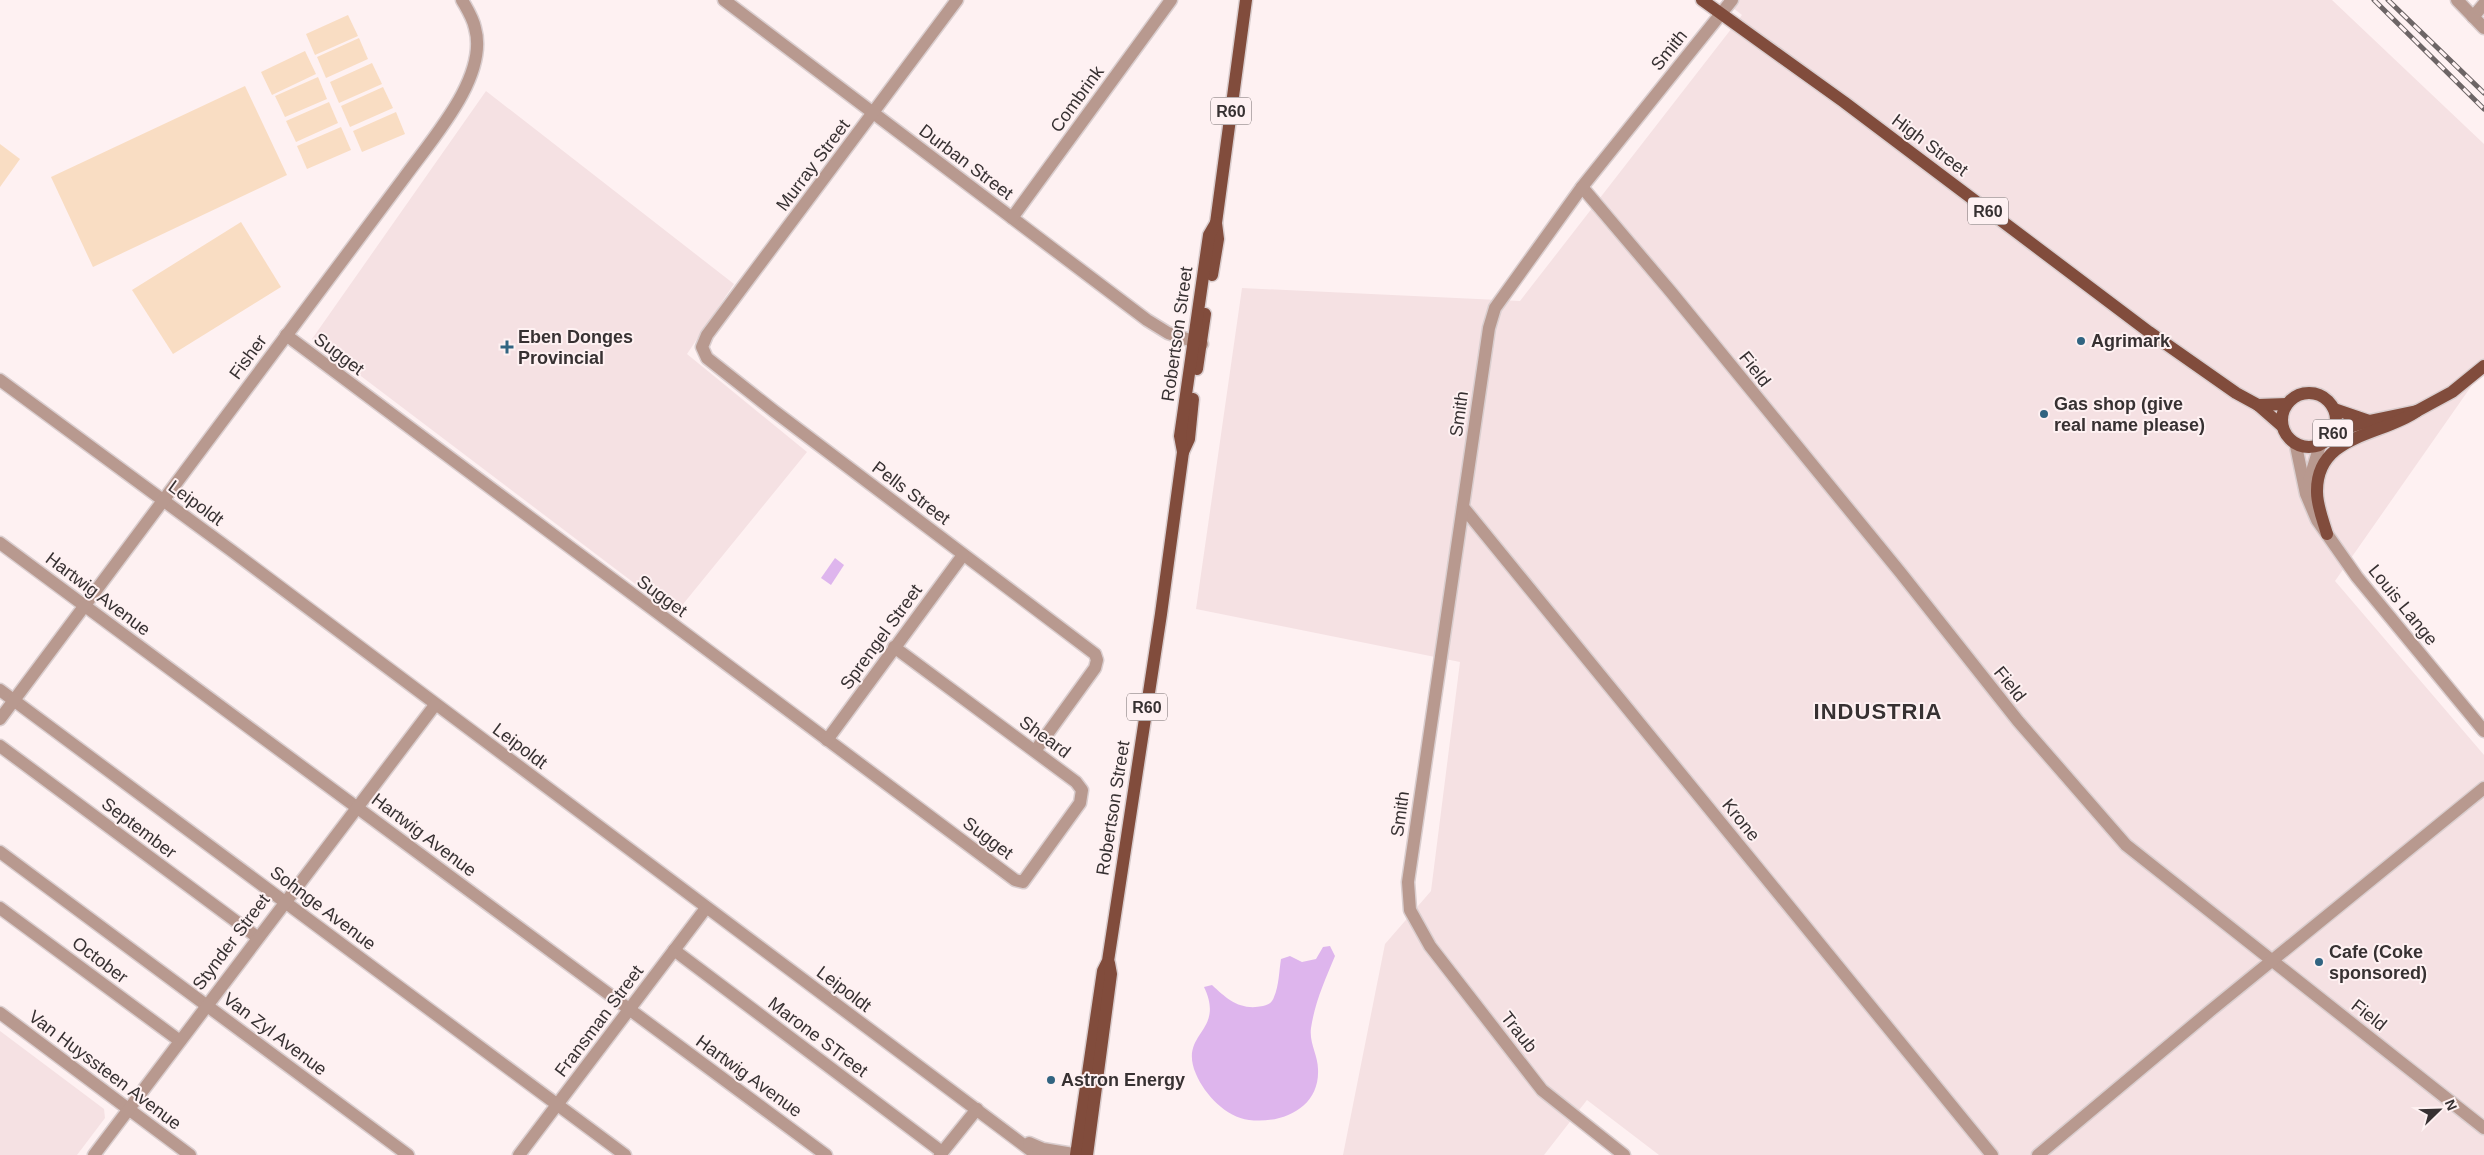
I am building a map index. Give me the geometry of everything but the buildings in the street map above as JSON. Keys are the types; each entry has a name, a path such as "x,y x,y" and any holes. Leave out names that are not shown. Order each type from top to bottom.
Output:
{"main road":[{"name":"Robertson Street","path":"1077,1155 1103,971 1108,961 1161,614 1182,452 1180,436 1197,342 1208,235 1216,223 1246,0"},
{"name":"High Street","path":"1702,0 1844,102 2149,332 2258,405 2282,426 2286,435 2296,446"},
{"name":"R60","path":"2333,432 2369,421 2417,411 2452,392 2484,366"},
{"name":"R60","path":"2258,405 2287,404 2298,395 2307,393 2325,398 2334,409 2336,423 2333,432 2320,445 2310,448 2296,446"},
{"path":"2282,426 2282,413 2287,404"},
{"name":"R60","path":"2334,409 2369,421"},
{"path":"2326,534 2317,492 2318,479 2324,464 2334,450 2366,433 2397,423 2417,411"},
{"name":"Robertson Street","path":"1087,1155 1111,974 1108,961"}],"street":[{"name":"Fisher","path":"0,719 409,171 469,81 475,67 476,28 462,0"},
{"name":"Durban Street","path":"724,0 741,5 873,114 1147,320 1168,333 1197,342"},
{"name":"Murray Street","path":"704,352 703,345 707,335 956,0"},
{"name":"Combrink","path":"1012,218 1171,0"},
{"name":"Smith","path":"1410,910 1408,882 1489,328 1495,308 1582,187 1732,0"},
{"path":"2457,0 2484,28"},
{"path":"2474,17 2484,4"},
{"name":"Field","path":"1582,187 1671,292 1900,572 2018,721 2106,824 2144,861 2484,1128"},
{"name":"Sugget","path":"286,335 827,740 1021,882"},
{"name":"Pells Street","path":"704,352 707,358 774,411 1093,652 1097,660 1095,668 1035,751"},
{"name":"Leipoldt","path":"0,380 232,551 706,908 1019,1140 1043,1149 1077,1155"},
{"path":"2306,494 2320,445"},
{"name":"Louis Lange","path":"2296,446 2309,506 2326,534 2357,576 2484,731"},
{"name":"Krone","path":"1463,507 1992,1155"},
{"name":"Hartwig Avenue","path":"0,543 826,1155"},
{"name":"Sprengel Street","path":"827,740 963,555"},
{"name":"Sheard","path":"894,648 1035,751 1076,782 1082,790 1083,796 1074,811 1021,882"},
{"name":"Sohnge Avenue","path":"0,690 625,1155"},
{"name":"Stynder Street","path":"94,1155 435,704"},
{"name":"September","path":"0,746 257,937"},
{"path":"2038,1155 2484,788"},
{"name":"Van Zyl Avenue","path":"0,852 408,1155"},
{"name":"October","path":"0,908 180,1041"},
{"name":"Fransman Street","path":"519,1155 706,908"},
{"name":"Traub","path":"1410,910 1430,946 1542,1090 1624,1155"},
{"name":"Marone STreet","path":"674,950 941,1154"},
{"name":"Van Huyssteen Avenue","path":"0,1013 190,1155"},
{"path":"941,1154 977,1109"},
{"name":"Leipoldt","path":"1019,1140 1023,1146 1037,1155"}],"shaded area":[{"path":"1723,0 2332,0 2484,144 2484,368 2335,581 2484,755 2484,1155 1659,1155 1587,1100 1544,1155 1343,1155 1385,944 1431,891 1460,662 1196,609 1242,288 1520,301 1742,15"},
{"path":"348,15 358,36 315,55 306,34"},
{"path":"359,38 368,59 326,78 317,57"},
{"path":"305,51 316,74 272,95 261,72"},
{"path":"372,63 382,84 339,103 330,82"},
{"path":"318,77 327,99 285,117 275,96"},
{"path":"245,86 287,175 93,267 51,177"},
{"path":"383,87 393,108 350,127 341,106"},
{"name":"Eben Donges Provincial","path":"486,91 734,284 687,354 807,452 675,614 312,339"},
{"path":"329,102 338,123 296,142 286,121"},
{"path":"396,112 405,134 362,152 353,131"},
{"path":"341,127 351,150 307,169 297,146"},
{"path":"0,144 20,159 0,187"},
{"path":"241,222 281,287 173,354 132,290"},
{"path":"835,558 844,565 831,585 821,578"},
{"path":"1330,946 1335,956 1318,1000 1311,1028 1311,1039 1318,1069 1317,1083 1313,1094 1297,1111 1274,1119 1262,1121 1249,1120 1224,1110 1205,1090 1196,1074 1192,1060 1196,1040 1210,1014 1209,1002 1204,987 1212,985 1234,1003 1247,1007 1267,1005 1272,1001 1276,993 1281,959 1290,956 1302,962 1316,959 1323,947"},
{"path":"0,1031 104,1109 105,1118 77,1155 0,1155"}],"railway":[{"path":"2374,0 2484,109"},
{"path":"2388,0 2484,93"}],"place":[{"name":"Agrimark","path":"2081,341"},
{"name":"Eben Donges Provincial","path":"507,347"},
{"name":"Gas shop (give real name please)","path":"2044,414"},
{"name":"Cafe (Coke sponsored)","path":"2319,962"},
{"name":"Astron Energy","path":"1051,1080"}],"district":[{"name":"INDUSTRIA","path":"1878,711"}]}
